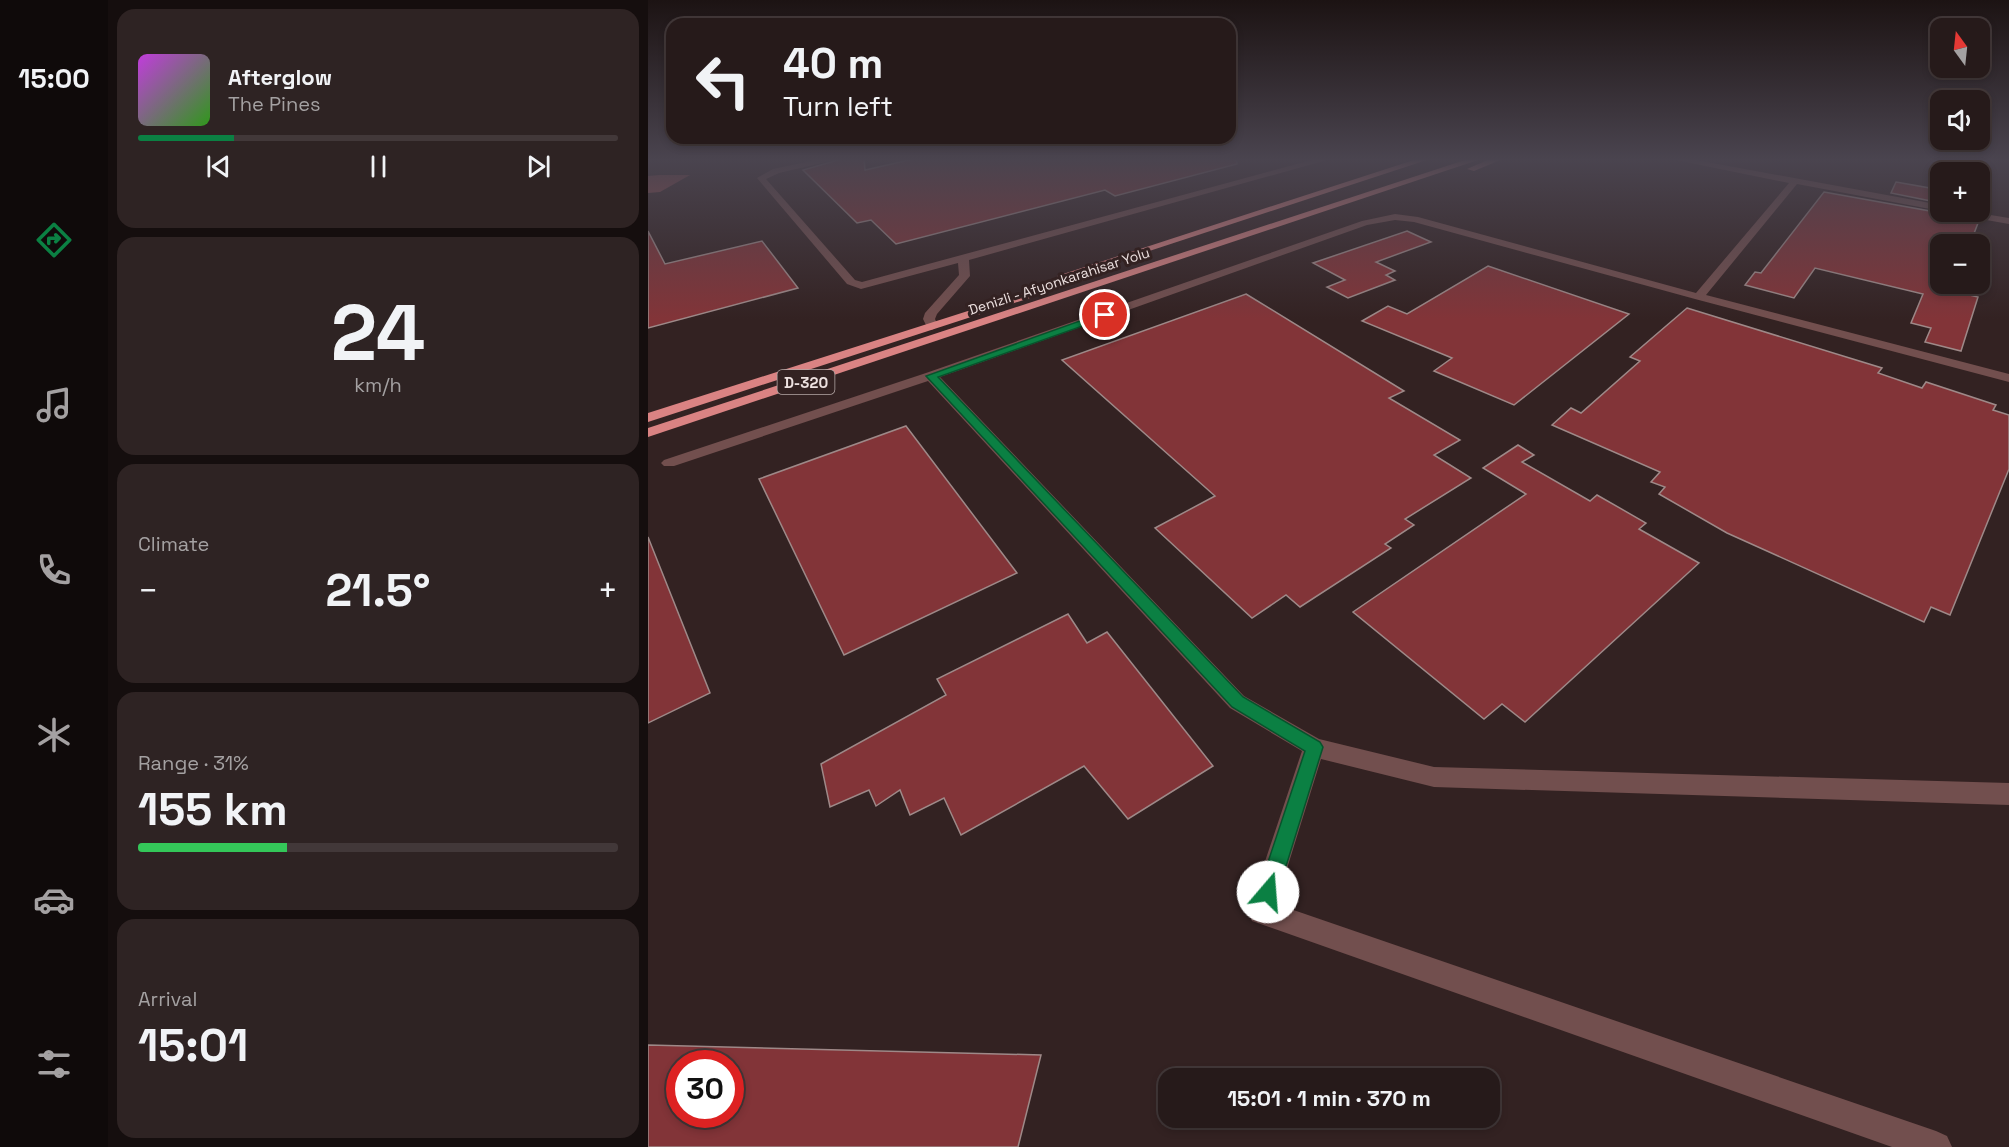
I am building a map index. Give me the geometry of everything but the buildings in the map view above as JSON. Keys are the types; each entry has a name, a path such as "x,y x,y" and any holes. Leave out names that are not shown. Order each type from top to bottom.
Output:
{"highway":[{"path":"959,324 1073,272 1262,212"},
{"name":"D-320","path":"959,324 1292,212"},
{"name":"Denizli - Afyonkarahisar Yolu","path":"648,433 959,324 1312,212"},
{"path":"959,324 1126,285 1343,212"},
{"name":"Denizli - Afyonkarahisar Yolu","path":"648,418 932,326 959,324"}],"street":[{"path":"790,212 851,282 861,286 878,284 1137,212"},
{"path":"1699,297 1770,212"},
{"path":"669,463 931,376 1365,224 1395,217 1415,219 1699,297 2009,378"},
{"path":"1990,218 2009,221"},
{"path":"932,326 929,320 932,313 963,276 965,271 963,260"},
{"path":"931,376 1237,702 1314,747 1434,777 2009,794"},
{"path":"1314,747 1261,912 1935,1147"}],"route":[{"path":"1105,315 931,376 1237,702 1314,747 1268,892"}]}
